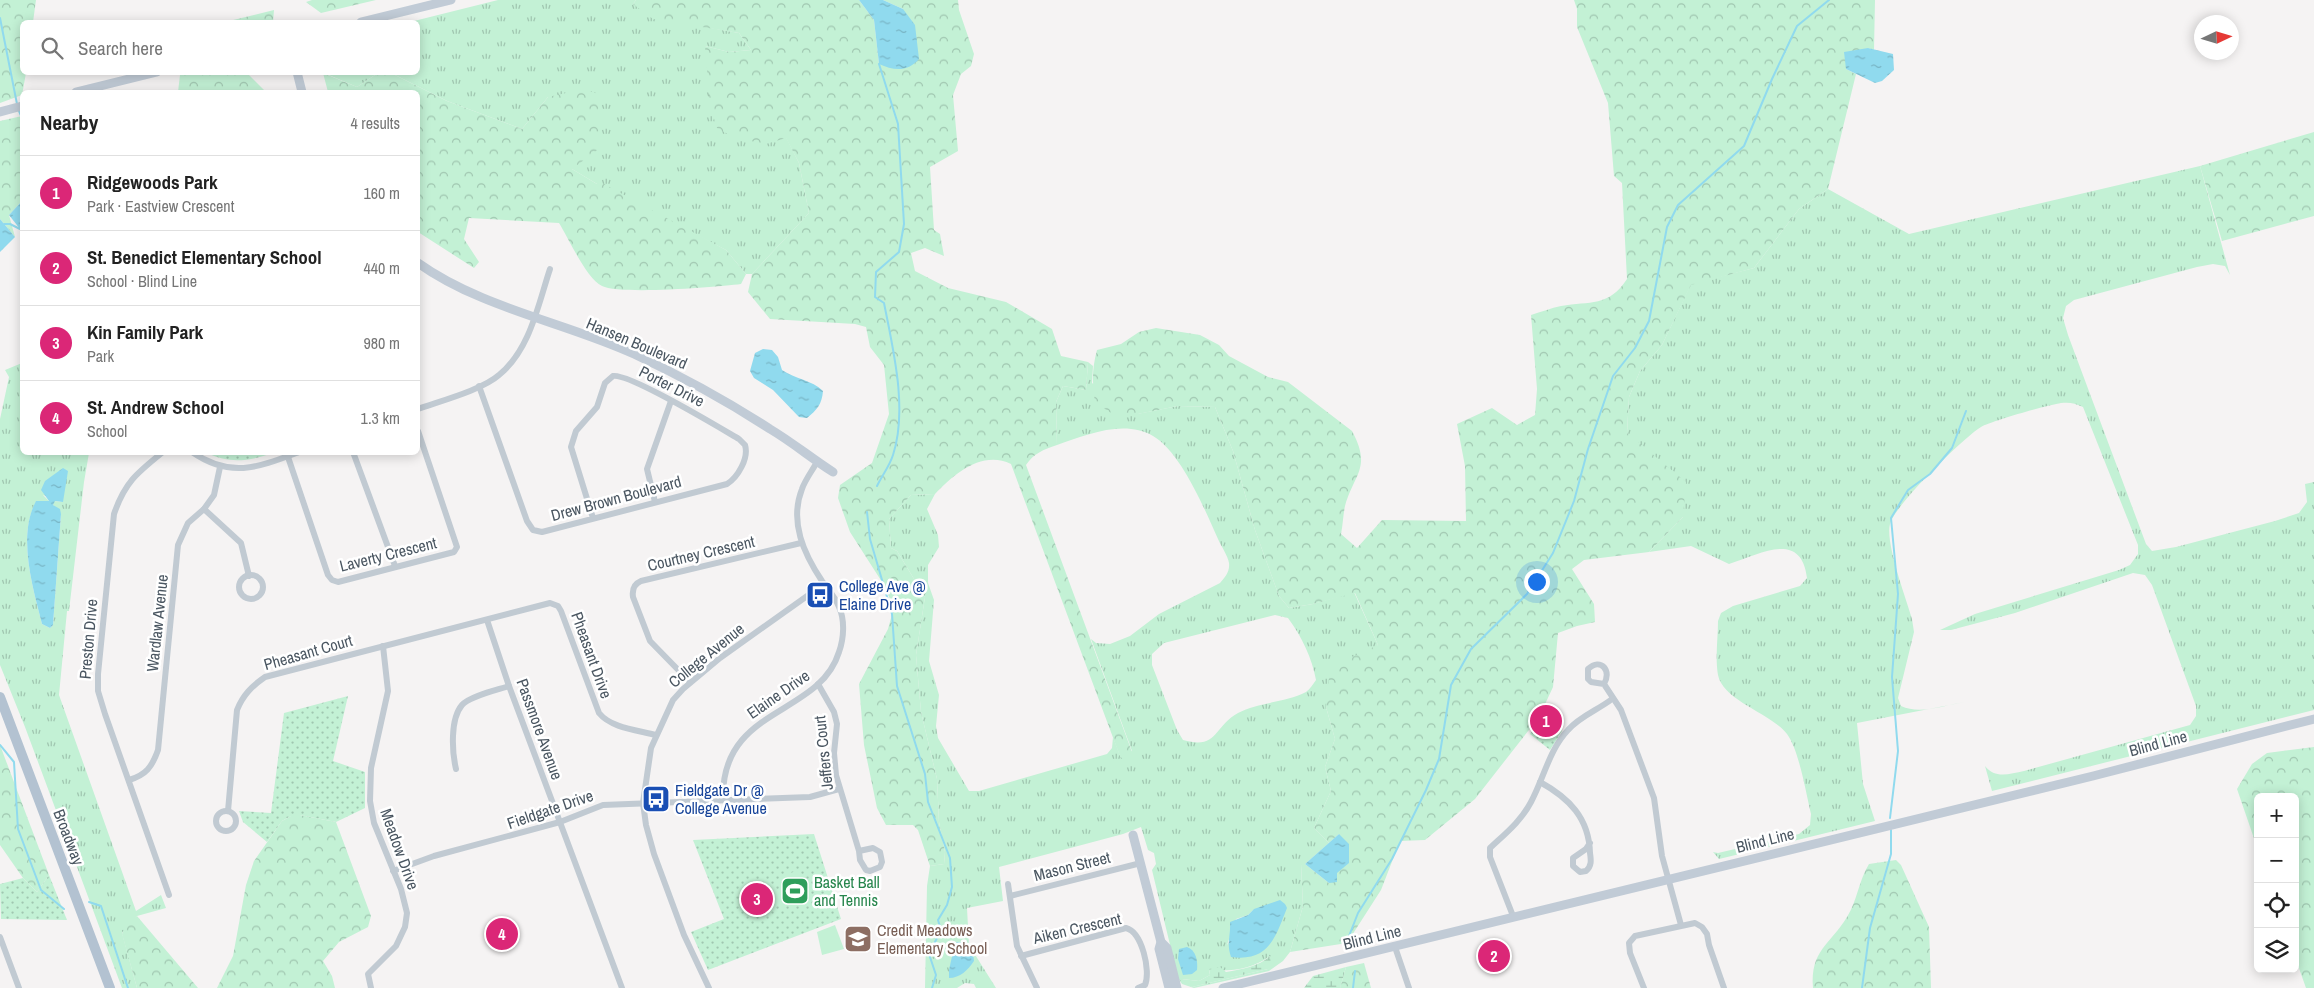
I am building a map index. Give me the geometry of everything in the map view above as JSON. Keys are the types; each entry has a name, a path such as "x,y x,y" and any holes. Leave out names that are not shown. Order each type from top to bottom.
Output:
{"main road":[{"name":"Broadway","path":"0,697 110,988"}],"street":[{"path":"369,20 451,0"},
{"path":"84,90 145,75"},
{"path":"298,75 302,90"},
{"path":"0,112 20,107"},
{"name":"Hansen Boulevard","path":"420,265 459,286 632,354 712,394 772,430 832,472"},
{"path":"420,408 479,386 498,376 516,360 525,342 550,269"},
{"name":"Porter Drive","path":"593,518 571,447 576,432 597,407 605,383 613,376 622,376 671,401 744,442 746,448"},
{"name":"Drew Brown Boulevard","path":"479,386 527,521 532,530 542,532 727,484 737,475 746,454 746,448"},
{"path":"655,502 647,469 671,401"},
{"name":"Laverty Crescent","path":"288,456 328,575 332,580 338,582 454,552 457,547 420,437"},
{"name":"Preston Drive","path":"159,455 130,480 120,495 114,514 98,674 98,691 169,895"},
{"path":"198,455 220,467 236,469 257,467 288,456"},
{"path":"354,455 395,566"},
{"path":"817,462 802,488 797,509 798,527 801,543 810,564 824,584"},
{"name":"Wardlaw Avenue","path":"129,780 138,777 150,768 158,750 178,545 188,523 204,509 214,495 220,467"},
{"path":"204,509 242,543 249,576"},
{"name":"Courtney Crescent","path":"690,682 650,640 633,597 632,591 635,585 801,543"},
{"name":"College Avenue","path":"709,988 684,934 654,854 646,825 643,803 646,774 656,735 673,700 690,682 824,584"},
{"name":"Elaine Drive","path":"723,799 724,774 728,760 749,732 818,684 834,665 842,637 842,613 839,604 824,584"},
{"name":"Pheasant Drive","path":"383,646 550,603 558,606 599,713 604,720 656,735"},
{"name":"Passmore Avenue","path":"487,620 509,686 622,988"},
{"name":"Pheasant Court","path":"228,811 237,710 247,692 265,677 383,646"},
{"name":"Meadow Drive","path":"371,988 368,978 370,971 396,946 405,927 406,906 374,823 369,787 371,768 388,691 383,646"},
{"name":"Jeffers Court","path":"818,684 834,712 836,724 835,767 839,788 859,850"},
{"path":"1604,684 1612,699 1621,710 1654,798 1658,833 1681,925"},
{"path":"456,769 452,750 455,723 462,705 472,699 509,686"},
{"path":"1513,916 1490,857 1490,848 1518,824 1531,801 1551,755 1568,730 1584,716 1612,699"},
{"name":"Blind Line","path":"1223,988 2083,778 2314,719"},
{"path":"1540,782 1567,800 1579,812 1590,843"},
{"name":"Fieldgate Drive","path":"393,872 434,856 560,822 603,805 810,797 839,788"},
{"path":"1133,835 1161,942 1159,949 1169,988"},
{"name":"Mason Street","path":"1010,896 1141,863"},
{"path":"1008,884 1014,931 1021,956 1037,988"},
{"path":"1644,988 1630,953 1629,943 1635,936 1681,925 1695,924 1706,932 1724,988"},
{"name":"Aiken Crescent","path":"1021,956 1126,928 1132,930 1139,938 1148,973 1146,985 1138,988"},
{"path":"0,937 19,988"},
{"path":"1161,942 1167,948 1177,988"},
{"path":"1395,947 1409,988"}],"green space":[{"path":"0,0 36,0 33,20 20,20 20,75 26,75 23,90 20,90 20,96 0,103"},
{"path":"312,0 376,0 321,13 306,2"},
{"path":"498,0 636,0 633,4 711,28 739,33 751,50 729,52 705,46 786,137 799,163 809,213 752,274 746,274 726,250 597,184 572,169 548,97 522,129 447,101 395,75 420,75 420,20 418,20"},
{"path":"636,0 859,0 874,20 879,64 903,9 883,0 958,0 959,10 974,54 971,66 961,74 953,95 958,151 930,167 934,230 940,234 944,256 925,248 911,253 915,271 948,288 1006,302 1052,329 1061,356 1088,362 1086,390 1063,386 1056,402 1057,445 1039,452 1026,465 1132,752 1121,759 1011,464 1000,460 979,462 960,472 935,494 911,495 889,519 891,548 897,551 925,597 916,655 921,712 937,779 939,822 945,852 944,864 930,866 918,830 913,825 886,825 877,808 864,745 859,684 888,629 894,607 882,582 850,532 838,498 840,485 872,463 889,414 884,365 870,347 866,327 855,324 770,319 748,292 752,274 809,213 799,163 786,138 766,144 735,138 717,128 710,106 705,46 729,52 751,50 739,33 653,19 633,4"},
{"path":"1574,0 1875,0 1874,50 1868,48 1846,69 1856,74 1828,189 1799,209 1754,268 1691,285 1662,345 1640,371 1629,397 1627,433 1686,482 1683,517 1649,552 1584,560 1572,569 1594,604 1595,622 1558,633 1553,687 1539,717 1475,799 1425,840 1400,841 1381,890 1347,943 1290,952 1303,906 1301,864 1305,864 1329,883 1337,873 1339,834 1329,843 1314,828 1331,791 1325,767 1335,739 1326,707 1330,667 1378,645 1355,593 1289,608 1279,596 1255,530 1233,451 1215,407 1178,406 1118,418 1095,402 1093,376 1097,350 1121,344 1139,332 1156,328 1200,335 1219,345 1229,356 1268,377 1288,382 1352,431 1358,444 1361,463 1345,506 1341,534 1357,548 1382,520 1466,521 1465,466 1457,424 1492,408 1517,425 1535,415 1537,389 1531,315 1561,306 1606,299 1620,288 1627,279 1622,183 1614,176 1608,103 1577,27 1577,9"},
{"path":"274,10 273,20 233,20"},
{"path":"180,75 249,75 264,90 178,90"},
{"path":"324,75 357,87 375,75 395,75 447,101 522,129 548,97 584,89 598,94 600,148 572,169 597,184 604,184 726,250 746,274 741,284 670,290 612,289 602,286 590,275 578,258 559,223 469,218 464,239 479,262 474,268 420,233 420,90 327,90"},
{"path":"329,75 375,75 357,87"},
{"path":"20,116 20,203 9,215 15,237 0,219 0,121"},
{"path":"2314,132 2314,216 2222,241 2200,166"},
{"path":"2200,166 2230,275 2225,266 2213,264 2197,267 2074,300 2066,306 2063,318 2146,544 2152,551 2176,547 2299,513 2307,502 2305,484 2314,482 2314,710 1992,791 1985,766 1993,773 1998,774 2024,771 2190,725 2196,716 2196,706 2152,585 2145,575 2133,573 2015,613 1951,630 1940,630 1975,614 2119,570 2130,565 2138,554 2138,545 2083,407 2067,403 2054,404 1981,427 1972,433 1931,472 1894,515 1890,524 1890,544 1914,632 1898,698 1901,706 1908,709 1930,709 1857,723 1863,784 1875,821 1719,859 1713,852 1718,853 1799,834 1810,825 1811,814 1799,761 1791,741 1780,727 1738,700 1729,692 1722,684 1718,675 1717,662 1718,621 1721,613 1733,606 1800,586 1807,578 1803,563 1797,554 1788,550 1766,551 1729,564 1691,546 1649,552 1683,517 1627,433 1629,397 1640,371 1662,345 1691,284 1754,268 1799,209 1828,189 1909,234"},
{"path":"1088,362 1093,366 1092,383 1137,414 1178,406 1215,407 1233,451 1255,530 1279,596 1289,608 1313,604 1354,592 1378,645 1326,707 1335,739 1325,767 1331,791 1314,828 1329,843 1305,864 1301,865 1303,906 1290,952 1283,961 1269,971 1194,988 1182,984 1178,978 1152,870 1156,864 1154,853 1148,850 1141,827 1123,834 999,867 1003,901 967,908 969,945 996,988 976,988 974,984 965,983 957,988 925,988 927,886 930,866 944,864 945,852 939,822 937,779 921,712 916,655 925,597 897,551 891,548 889,519 911,495 935,494 927,509 938,535 939,547 928,565 928,583 934,600 929,661 939,695 936,726 938,738 969,791 979,791 1107,754 1112,748 1113,737 1121,758 1132,751 1091,639 1096,643 1110,644 1130,636 1159,614 1220,583 1229,569 1227,557 1191,483 1173,455 1153,436 1142,431 1130,429 1105,430 1057,445 1056,402 1063,386 1086,390","holes":["1275,615 1288,618 1302,640 1316,680 1313,685 1306,692 1298,696 1246,709 1238,713 1209,740 1203,742 1183,740 1177,730 1152,665 1152,654 1164,643","1254,909 1227,945 1236,919 1248,915","1270,956 1268,969 1192,987 1182,979 1199,981 1210,975 1209,970 1241,969"]},
{"path":"20,364 20,455 89,455 69,611 67,611 59,695 136,911 161,895 166,908 137,916 122,933 137,988 122,988 0,665 0,419 9,377 5,370","holes":["43,495 63,502 54,501 53,505 61,514 53,625 50,628 42,624 31,579 27,546 30,516 36,502 49,501"]},
{"path":"212,455 266,455 240,460 224,459"},
{"path":"348,696 333,761 365,772 365,808 336,822 300,815 289,817 282,821 267,842 243,822 239,811 271,813 284,713"},
{"path":"1546,710 1562,731 1550,750 1530,734"},
{"path":"0,745 49,875 37,892 23,878 0,845"},
{"path":"2314,747 2314,988 2306,988 2299,968 2299,793 2254,793 2254,838 2237,789 2252,764 2267,753"},
{"path":"293,815 336,822 371,916 368,927 339,942 323,961 332,976 335,988 217,988 233,956 246,885 254,861 282,821"},
{"path":"814,834 841,919 708,970 691,932 724,919 693,840"},
{"path":"1896,860 1901,865 1929,927 1931,988 1813,988 1813,975 1818,956 1847,917 1869,864"},
{"name":"Basket Ball and Tennis","path":"797,870 809,895 780,908 774,895 790,888 785,876"},
{"path":"49,875 67,920 1,919 0,884 23,878 37,892"},
{"path":"137,916 198,988 137,988 122,934 127,923"},
{"path":"835,925 844,949 822,955 817,932"},
{"path":"1270,956 1271,966 1268,969 1192,987 1183,983 1181,979 1199,981 1210,975 1209,969 1220,967 1226,972 1238,970 1255,965"},
{"path":"1364,963 1371,988 1340,988 1346,967"},
{"path":"1346,967 1340,988 1304,988 1313,976"}],"water":[{"path":"859,0 883,0 903,9 915,25 919,59 915,63 900,69 879,64 874,20"},
{"path":"1868,48 1893,54 1894,70 1882,81 1875,83 1846,69 1844,52"},
{"path":"20,203 20,229 9,215"},
{"path":"0,219 15,237 0,252"},
{"path":"763,349 772,350 778,357 782,370 814,384 823,391 818,406 807,418 799,417 773,390 754,378 750,371 755,353"},
{"path":"63,468 68,471 63,502 55,501 53,505 60,509 61,514 53,625 50,628 42,624 31,578 27,546 28,530 30,515 36,501 49,501 41,490 45,481"},
{"path":"1339,834 1349,844 1349,863 1337,873 1337,882 1329,883 1305,864"},
{"path":"1280,900 1287,908 1279,929 1269,946 1254,956 1244,958 1231,957 1229,943 1230,922 1248,915 1254,909"},
{"path":"955,943 965,943 973,953 974,961 963,973 957,977 949,978"},
{"path":"1187,947 1196,956 1197,970 1192,974 1183,975 1178,959 1179,949"}],"waterway":[{"path":"1349,936 1358,913 1392,859 1439,759 1451,685 1471,649 1527,594 1553,553 1574,501 1588,449 1613,376 1635,348 1649,321 1667,227 1678,205 1744,146 1797,26 1829,0"},
{"path":"0,18 17,104"},
{"path":"877,486 893,455 897,437 899,399 895,359 884,303 875,297 876,272 899,252 904,224 898,124 879,64"},
{"path":"4,224 10,224 20,229"},
{"path":"1890,818 1898,751 1892,677 1898,594 1891,518 1908,490 1930,474 1952,448 1966,411"},
{"path":"867,512 870,539 892,614 897,686 925,774 928,802 950,858 952,887 947,905 938,920 941,930 929,954 936,975 932,988"},
{"path":"0,745 14,762 18,829 41,890 64,909"},
{"path":"1862,988 1870,928 1891,854 1891,830"},
{"path":"89,902 101,906 128,988"},
{"path":"1353,988 1355,971"}],"place":[{"name":"College Ave @ Elaine Drive","path":"820,595"},
{"name":"Ridgewoods Park","path":"1546,721"},
{"name":"Fieldgate Dr @ College Avenue","path":"656,799"},
{"name":"Basket Ball and Tennis","path":"795,891"},
{"name":"Kin Family Park","path":"757,899"},
{"name":"St. Andrew School","path":"502,934"},
{"name":"Credit Meadows Elementary School","path":"858,939"},
{"name":"St. Benedict Elementary School","path":"1494,956"}]}
